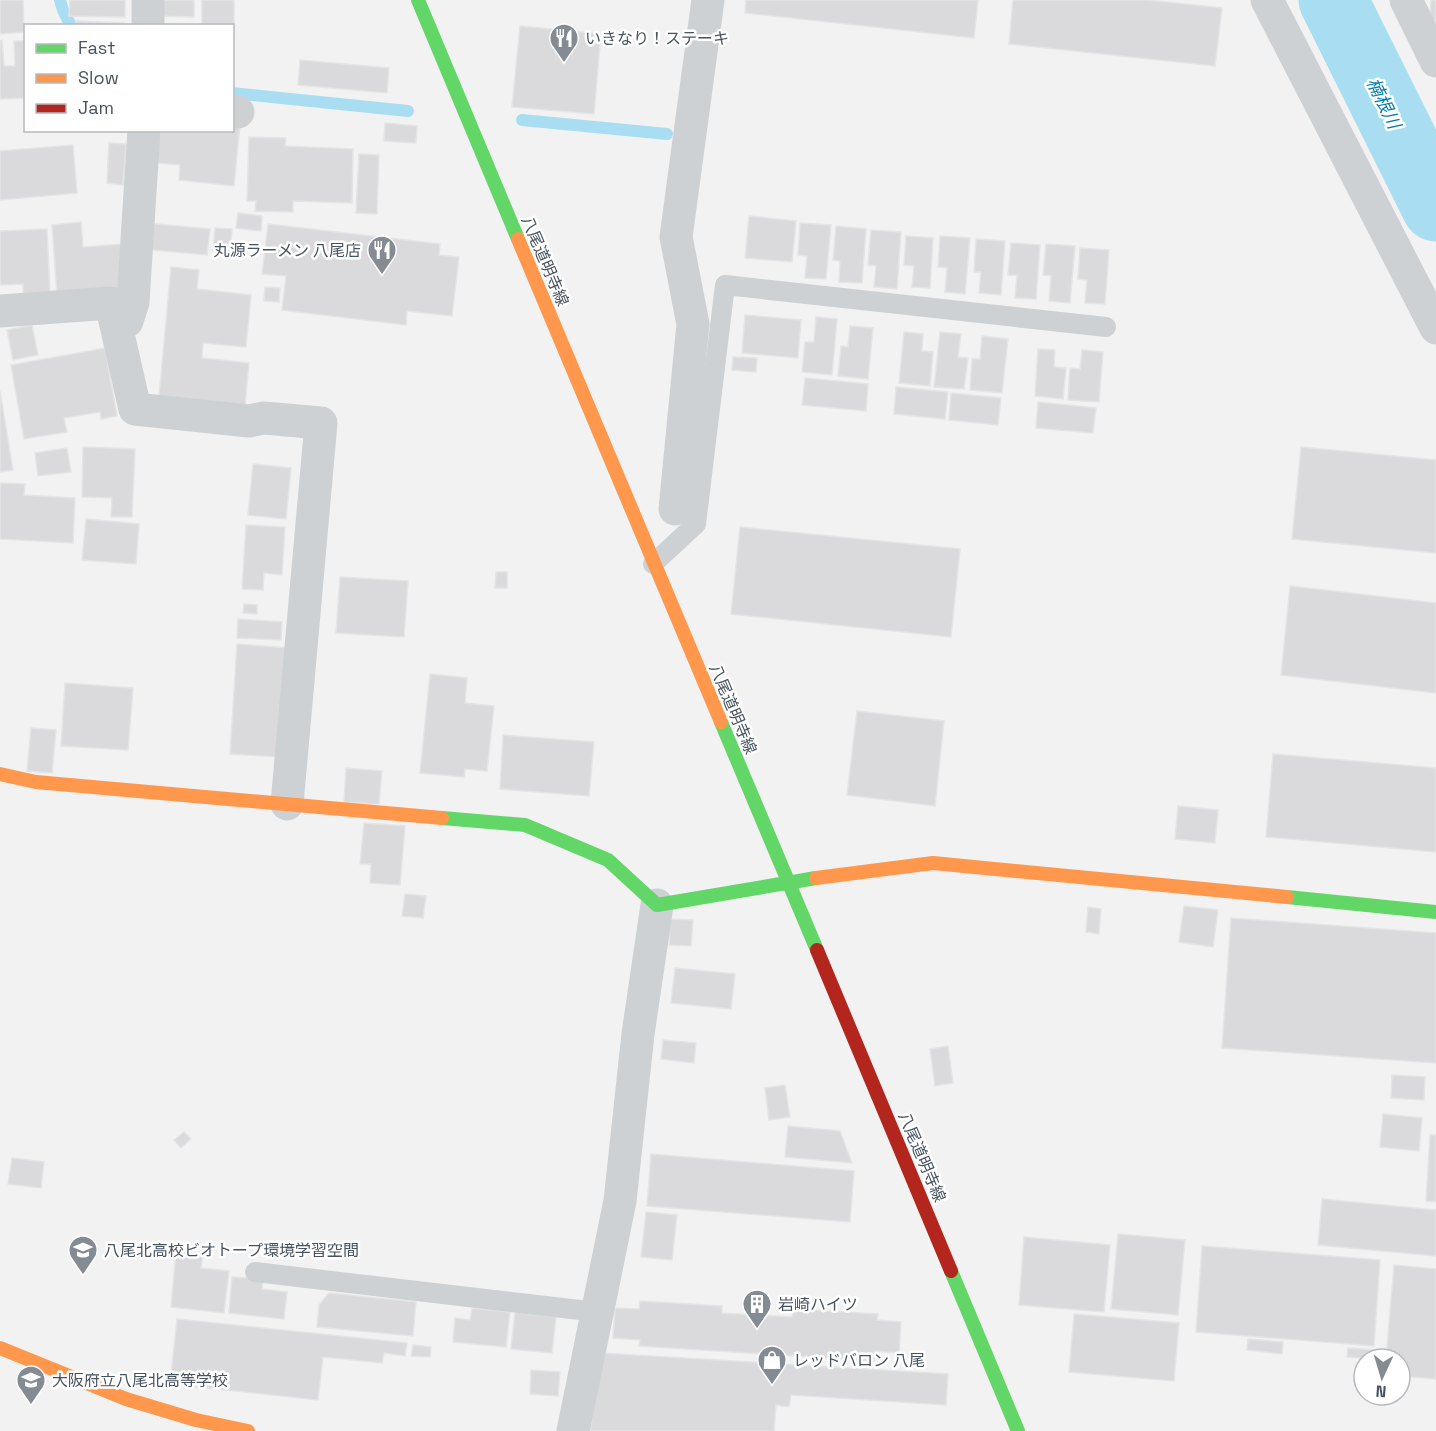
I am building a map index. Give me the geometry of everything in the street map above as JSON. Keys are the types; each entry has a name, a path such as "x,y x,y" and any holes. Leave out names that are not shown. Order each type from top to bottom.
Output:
{"street":[{"path":"148,0 148,24"},
{"name":"八尾道明寺線","path":"418,0 1018,1431"},
{"path":"675,509 693,324 676,237 708,0"},
{"path":"1406,0 1435,59"},
{"path":"1269,1 1436,328"},
{"path":"117,328 127,321 133,302 144,132"},
{"path":"0,311 111,303 135,409 249,421 264,418 321,423 288,804"},
{"path":"0,774 36,782 525,825 608,860 657,905"},
{"path":"657,905 789,881 933,863 1436,912"},
{"path":"573,1431 620,1201 638,1034 657,905"},
{"path":"0,1348 126,1399 196,1420 248,1431"}],"lane":[{"path":"653,564 696,524 725,285 1106,327"},
{"path":"255,1272 597,1312"}],"building":[{"path":"0,0 23,0 24,32 0,34"},
{"path":"70,0 125,0 125,17 69,16"},
{"path":"159,0 194,0 194,17 159,16"},
{"path":"202,0 234,0 234,24 202,24"},
{"path":"746,0 978,0 974,38 745,13"},
{"path":"1013,0 1148,0 1222,8 1215,66 1009,44"},
{"path":"1431,0 1436,0 1436,20 1430,20"},
{"path":"76,21 124,23 124,24 76,24"},
{"path":"520,26 601,34 594,114 512,107"},
{"path":"2,40 4,66 15,66 14,41 24,41 24,98 0,99 0,41"},
{"path":"300,60 389,68 387,93 298,85"},
{"path":"234,123 240,124 234,186 179,180 180,165 148,162 151,132 234,132"},
{"path":"385,123 417,126 416,143 384,141"},
{"path":"249,137 286,138 285,146 353,149 352,203 293,201 293,212 255,211 256,201 247,201"},
{"path":"109,143 126,144 123,185 107,183"},
{"path":"73,145 77,193 0,200 0,151"},
{"path":"359,154 379,155 377,214 356,213"},
{"path":"238,213 262,216 261,231 236,228"},
{"path":"749,216 796,221 792,262 745,258"},
{"path":"81,222 83,247 123,244 126,291 57,296 52,225"},
{"path":"146,223 210,229 207,255 143,249"},
{"path":"800,223 831,225 826,279 805,278 807,256 798,255"},
{"path":"268,224 440,244 439,255 459,257 452,316 407,311 406,325 282,310 286,276 262,274"},
{"path":"836,226 866,229 862,283 839,282 840,261 833,260"},
{"path":"215,228 232,229 230,253 213,251"},
{"path":"47,229 50,293 23,295 23,284 0,285 0,231"},
{"path":"871,230 901,232 897,289 874,287 876,266 868,265"},
{"path":"906,236 933,238 930,288 912,287 914,266 904,265"},
{"path":"940,236 970,238 965,294 945,292 947,268 938,267"},
{"path":"976,239 1005,241 1001,295 979,293 981,272 974,272"},
{"path":"1011,243 1040,245 1036,299 1015,298 1017,275 1008,275"},
{"path":"1046,244 1075,246 1070,303 1049,301 1051,276 1043,275"},
{"path":"1080,248 1109,250 1105,304 1085,303 1087,280 1078,279"},
{"path":"171,267 199,270 197,289 251,295 246,347 203,343 202,358 249,363 245,405 159,396"},
{"path":"265,287 280,288 279,302 264,301"},
{"path":"745,315 801,320 798,358 742,353"},
{"path":"816,317 837,319 832,375 802,372 805,342 814,342"},
{"path":"32,325 38,355 13,360 7,330"},
{"path":"850,326 873,328 868,379 838,376 841,346 848,347"},
{"path":"904,332 923,334 922,351 933,352 930,386 899,383"},
{"path":"940,332 961,334 958,357 968,358 964,389 934,387"},
{"path":"982,336 1008,339 1002,393 970,390 972,359 980,359"},
{"path":"105,348 117,416 101,419 100,412 64,418 67,432 24,439 11,365"},
{"path":"1038,349 1055,350 1054,367 1066,368 1063,399 1035,396"},
{"path":"1082,350 1103,352 1099,402 1068,400 1070,368 1080,369"},
{"path":"733,357 757,358 756,372 732,370"},
{"path":"805,378 868,384 866,411 802,405"},
{"path":"896,387 948,392 945,419 894,414"},
{"path":"0,391 13,470 0,472"},
{"path":"951,393 1001,398 998,425 949,420"},
{"path":"1038,402 1096,408 1093,433 1036,428"},
{"path":"83,447 135,449 132,517 111,517 112,498 82,497"},
{"path":"1301,447 1436,460 1436,553 1292,539"},
{"path":"67,448 71,472 38,476 35,453"},
{"path":"253,464 291,468 286,519 248,515"},
{"path":"0,483 25,484 24,495 75,498 73,543 0,539"},
{"path":"86,519 139,524 136,564 82,560"},
{"path":"246,525 285,527 282,575 264,573 263,590 242,589"},
{"path":"740,527 960,549 951,637 731,614"},
{"path":"496,572 507,572 507,588 495,588"},
{"path":"340,577 408,581 404,637 336,633"},
{"path":"1290,586 1436,603 1436,693 1281,675"},
{"path":"244,604 257,605 257,614 243,613"},
{"path":"238,619 282,622 281,640 237,638"},
{"path":"237,644 290,648 282,757 230,754"},
{"path":"430,674 467,678 465,703 494,706 487,771 465,769 464,777 420,773"},
{"path":"65,683 133,688 128,750 61,746"},
{"path":"857,711 944,721 935,806 847,795"},
{"path":"31,728 56,730 52,773 27,771"},
{"path":"503,735 594,742 589,796 500,789"},
{"path":"1273,754 1436,768 1436,852 1266,837"},
{"path":"346,768 382,771 379,804 344,802"},
{"path":"1178,806 1218,810 1215,843 1175,839"},
{"path":"364,823 405,826 400,885 370,883 371,864 360,864"},
{"path":"405,894 426,896 423,918 402,916"},
{"path":"1184,906 1218,910 1213,947 1179,942"},
{"path":"1088,907 1101,909 1099,934 1086,932"},
{"path":"1231,918 1436,933 1436,1063 1222,1048"},
{"path":"670,919 693,920 691,946 669,945"},
{"path":"675,968 735,974 731,1009 671,1003"},
{"path":"663,1040 696,1043 694,1063 661,1059"},
{"path":"948,1046 953,1083 935,1086 930,1049"},
{"path":"1392,1075 1425,1077 1424,1100 1391,1098"},
{"path":"785,1085 790,1117 769,1120 765,1088"},
{"path":"1383,1114 1422,1118 1419,1151 1380,1147"},
{"path":"788,1126 840,1131 852,1163 785,1157"},
{"path":"184,1132 191,1139 181,1148 174,1140"},
{"path":"1430,1135 1436,1135 1436,1202 1426,1201"},
{"path":"651,1154 854,1171 850,1222 647,1206"},
{"path":"12,1158 44,1162 41,1188 8,1184"},
{"path":"1322,1199 1436,1210 1436,1256 1318,1245"},
{"path":"646,1212 677,1215 672,1260 641,1257"},
{"path":"1118,1234 1185,1240 1178,1315 1111,1309"},
{"path":"1024,1237 1110,1245 1104,1312 1019,1305"},
{"path":"1202,1246 1380,1260 1374,1346 1196,1332"},
{"path":"176,1251 203,1253 201,1268 229,1271 224,1313 171,1307"},
{"path":"1394,1265 1436,1269 1436,1379 1412,1377 1412,1347 1387,1347"},
{"path":"232,1277 263,1279 262,1289 287,1292 284,1319 229,1313"},
{"path":"329,1293 416,1302 413,1336 317,1327 319,1305"},
{"name":"岩崎ハイツ","path":"640,1301 722,1306 722,1313 792,1317 793,1309 878,1314 877,1320 901,1322 899,1353 874,1351 874,1361 639,1346 640,1340 613,1338 615,1308 639,1309"},
{"path":"472,1308 510,1312 506,1347 453,1342 455,1318 470,1320"},
{"path":"515,1312 556,1317 552,1353 511,1349"},
{"path":"1074,1314 1179,1323 1174,1381 1069,1372"},
{"path":"177,1319 407,1343 405,1356 384,1353 382,1363 323,1357 318,1400 170,1384"},
{"path":"1248,1339 1283,1342 1282,1354 1247,1350"},
{"path":"413,1345 431,1347 430,1357 411,1356"},
{"path":"1348,1348 1352,1348 1352,1357 1347,1357"},
{"name":"レッドバロン 八尾","path":"601,1353 948,1374 946,1405 791,1395 789,1407 776,1405 774,1431 590,1431"},
{"path":"531,1370 560,1372 558,1396 530,1394"}],"waterway":[{"path":"60,0 70,24"},
{"name":"楠根川","path":"1333,0 1436,207"},
{"path":"234,93 408,111"},
{"path":"522,120 667,134"}],"traffic: fast":[{"path":"418,0 518,239"},
{"path":"721,722 817,950"},
{"path":"442,818 525,825 608,860 657,905 816,878"},
{"path":"1287,897 1436,912"},
{"path":"951,1271 1018,1431"}],"traffic: slow":[{"path":"518,239 721,722"},
{"path":"0,774 36,782 442,818"},
{"path":"816,878 933,863 1287,897"},
{"path":"0,1348 126,1399 196,1420 248,1431"}],"traffic: jam":[{"path":"817,950 951,1271"}],"place":[{"name":"いきなり！ステーキ","path":"564,64"},
{"name":"丸源ラーメン 八尾店","path":"382,276"},
{"name":"八尾北高校ビオトープ環境学習空間","path":"83,1276"},
{"name":"岩崎ハイツ","path":"757,1330"},
{"name":"レッドバロン 八尾","path":"772,1386"},
{"name":"大阪府立八尾北高等学校","path":"31,1406"}]}
